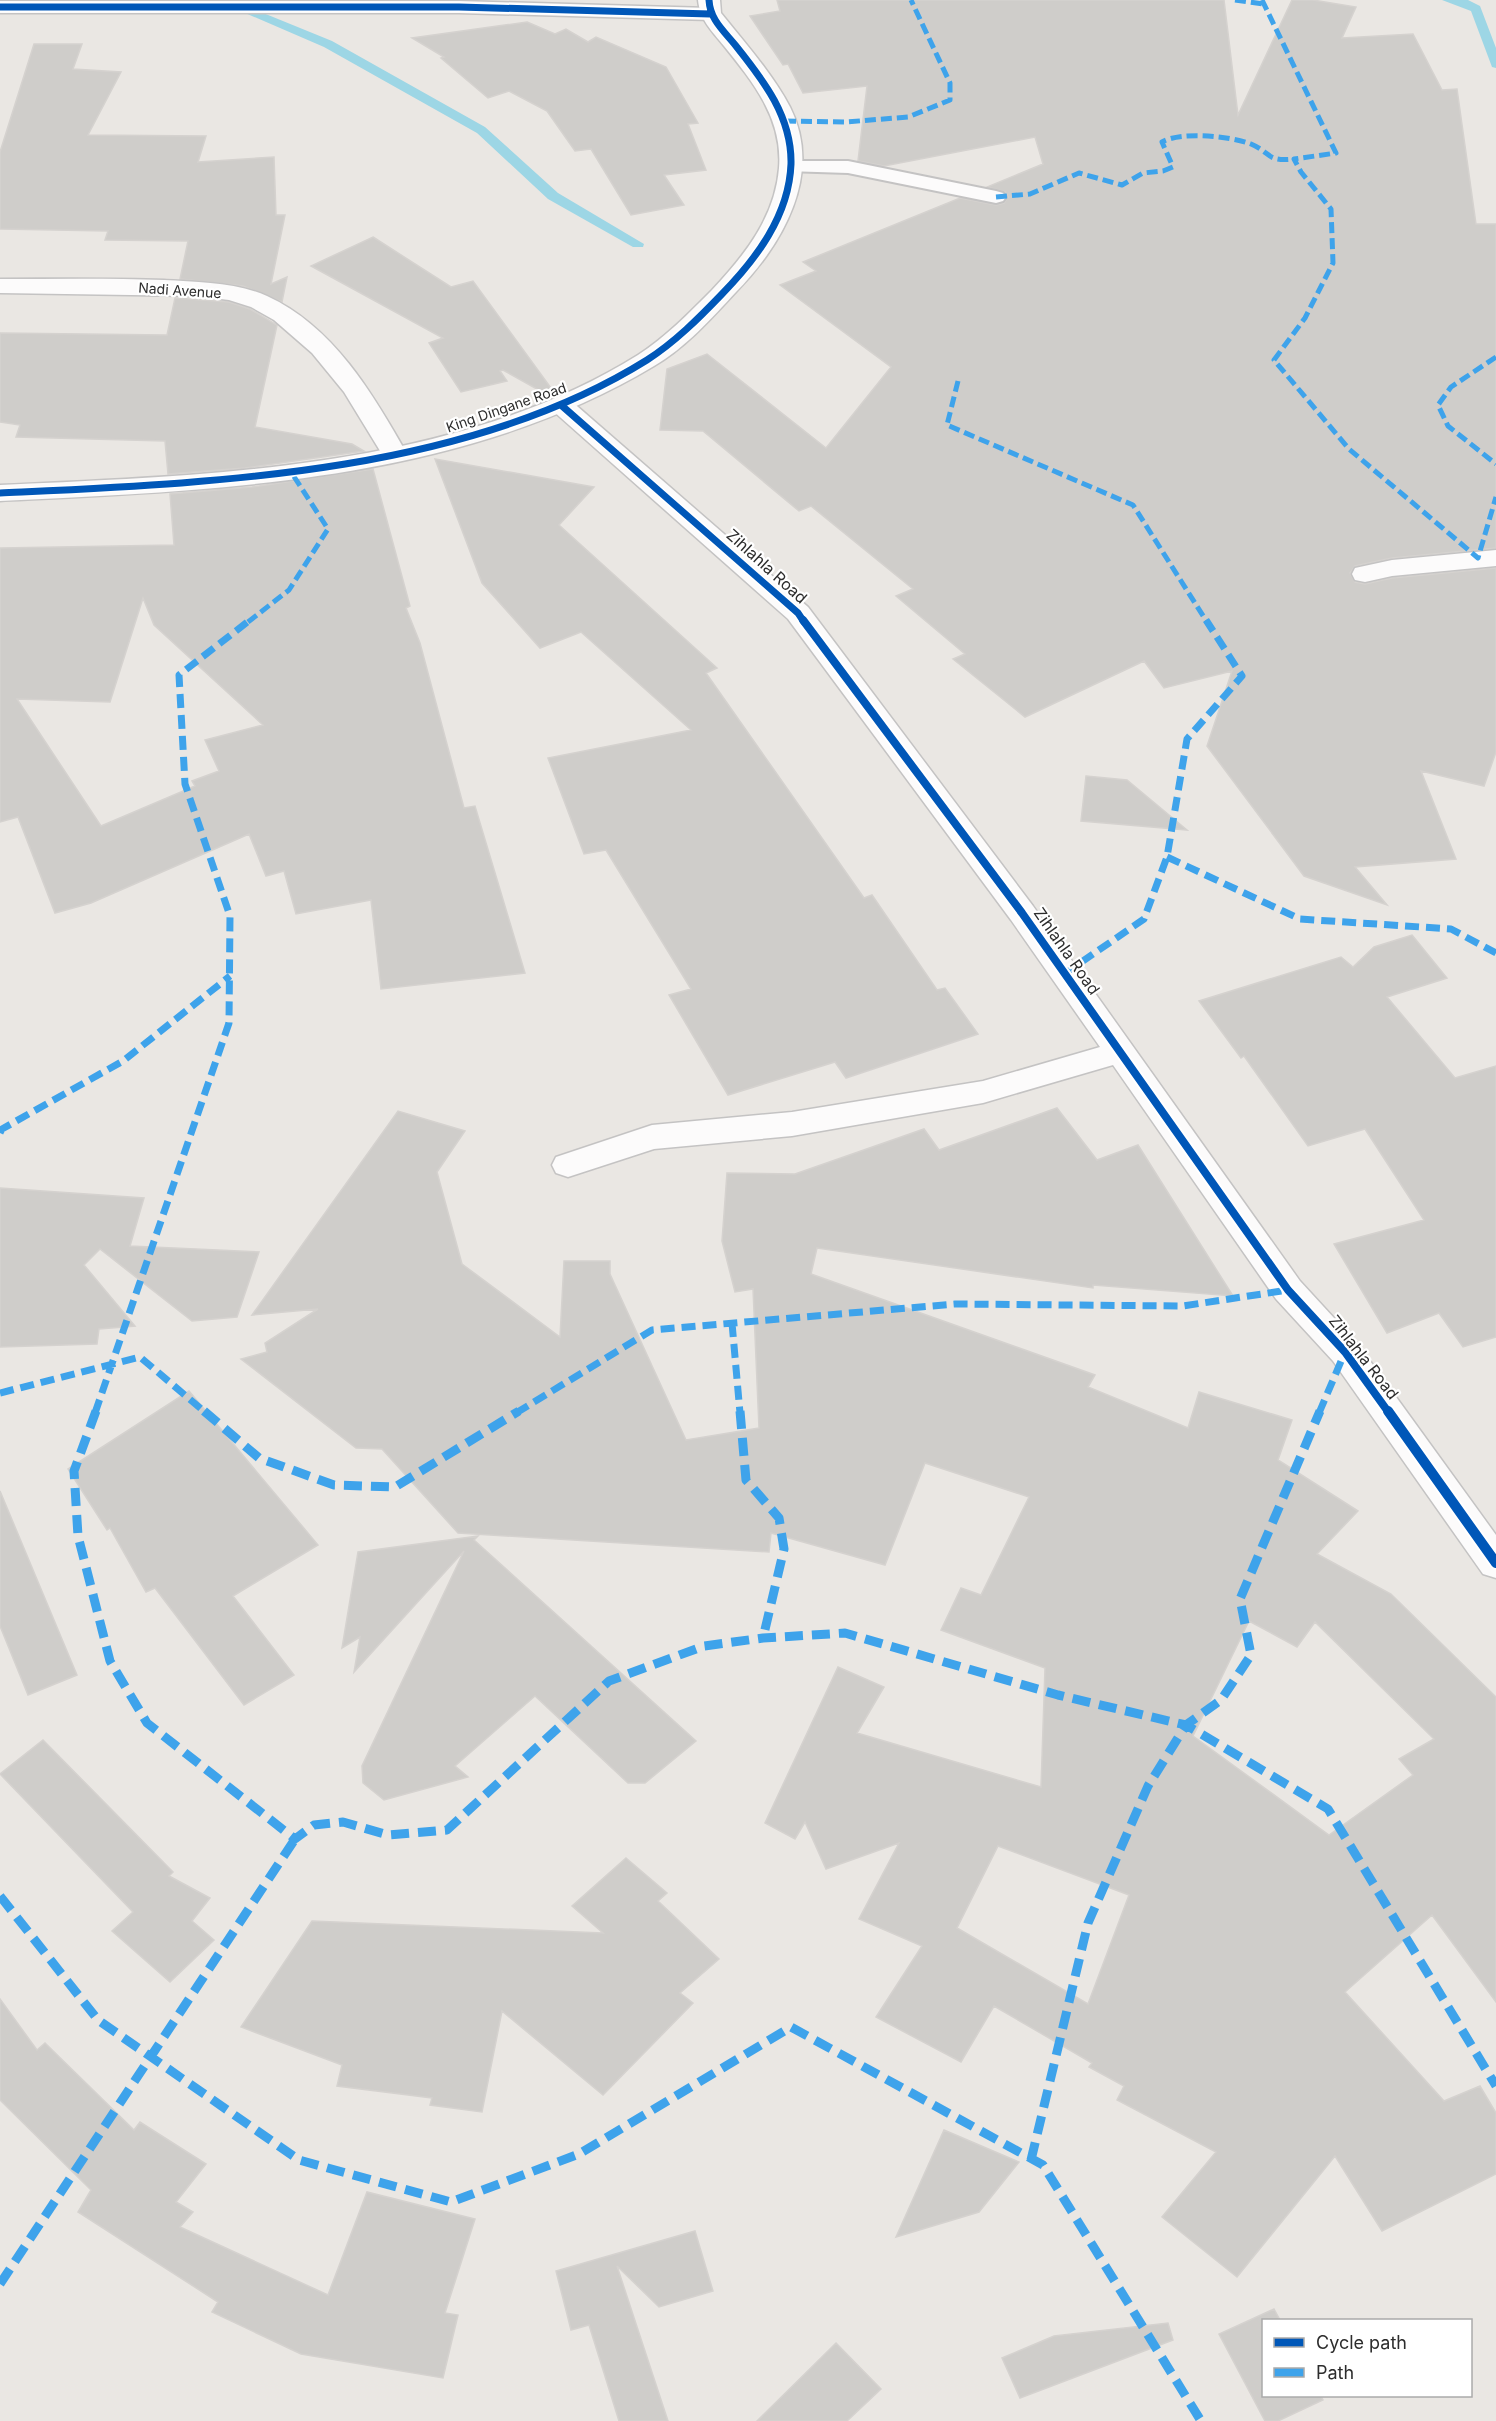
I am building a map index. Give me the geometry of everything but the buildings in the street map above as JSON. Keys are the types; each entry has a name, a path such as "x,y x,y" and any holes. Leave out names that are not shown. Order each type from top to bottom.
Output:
{"street":[{"path":"0,7 74,4 398,3 709,7"},
{"name":"King Dingane Road","path":"0,493 291,472 394,454 473,435 561,405 646,360 701,316 746,269 778,222 793,167 785,121 765,86 709,7"},
{"name":"Nadi Avenue","path":"0,286 153,287 218,290 259,302 290,321 325,353 364,399 394,454"},
{"name":"Zihlahla Road","path":"561,405 798,613 1022,913 1288,1290 1345,1352 1496,1563"},
{"path":"1365,574 1392,568 1442,565 1487,558"},
{"path":"568,1165 652,1137 792,1125 983,1092 1120,1052"}],"lane":[{"path":"793,167 848,167 996,197"}],"waterway":[{"path":"221,0 328,44 481,130 553,196 638,244"},
{"path":"1448,0 1470,4 1476,9 1496,64"}],"marked path":[{"path":"785,121 846,122 908,117 950,100 950,83 911,0"},
{"path":"1235,0 1264,4"},
{"path":"1262,0 1336,153 1294,159 1301,172 1331,209 1333,263 1305,318 1274,360 1349,449 1478,558 1496,497"},
{"path":"996,197 1030,194 1069,175 1079,173 1089,174 1108,183 1122,185 1143,173 1167,171 1173,167 1162,142 1171,137 1239,140 1255,146 1276,160 1294,159"},
{"path":"1496,357 1451,387 1438,405 1448,426 1496,464"},
{"path":"958,381 947,425 1133,505 1242,676 1187,739 1167,857 1144,919 1064,974"},
{"path":"291,472 328,529 289,590 179,675 185,784 230,916 229,1023 74,1471 78,1536 110,1661 147,1723 295,1839 314,1825 343,1822 388,1835 447,1830 609,1681 704,1646 763,1638 845,1633 1058,1695 1186,1725 1328,1809 1496,2086"},
{"path":"1167,857 1300,919 1451,929 1496,953"},
{"path":"0,1133 2,1129 123,1061 230,976"},
{"path":"0,1393 140,1357 259,1458 334,1485 395,1487 652,1330 955,1304 1183,1306 1288,1290"},
{"path":"732,1323 746,1480 779,1518 784,1549 763,1638"},
{"path":"1031,2160 1088,1923 1148,1786 1186,1725 1221,1700 1251,1655 1240,1599 1345,1352"},
{"path":"0,2284 295,1839"},
{"path":"0,1896 98,2020 299,2160 451,2202 579,2154 791,2027 1043,2165 1201,2421"}],"cycle path":[{"path":"0,493 248,477 332,466 415,450 496,428 573,399 657,353 703,313 749,264 773,227 788,187 791,166 790,144 780,109 752,66 710,14 709,0"},
{"path":"0,7 459,7 710,14"},
{"path":"561,405 798,613 1022,913 1288,1290 1345,1352 1496,1563"}]}
